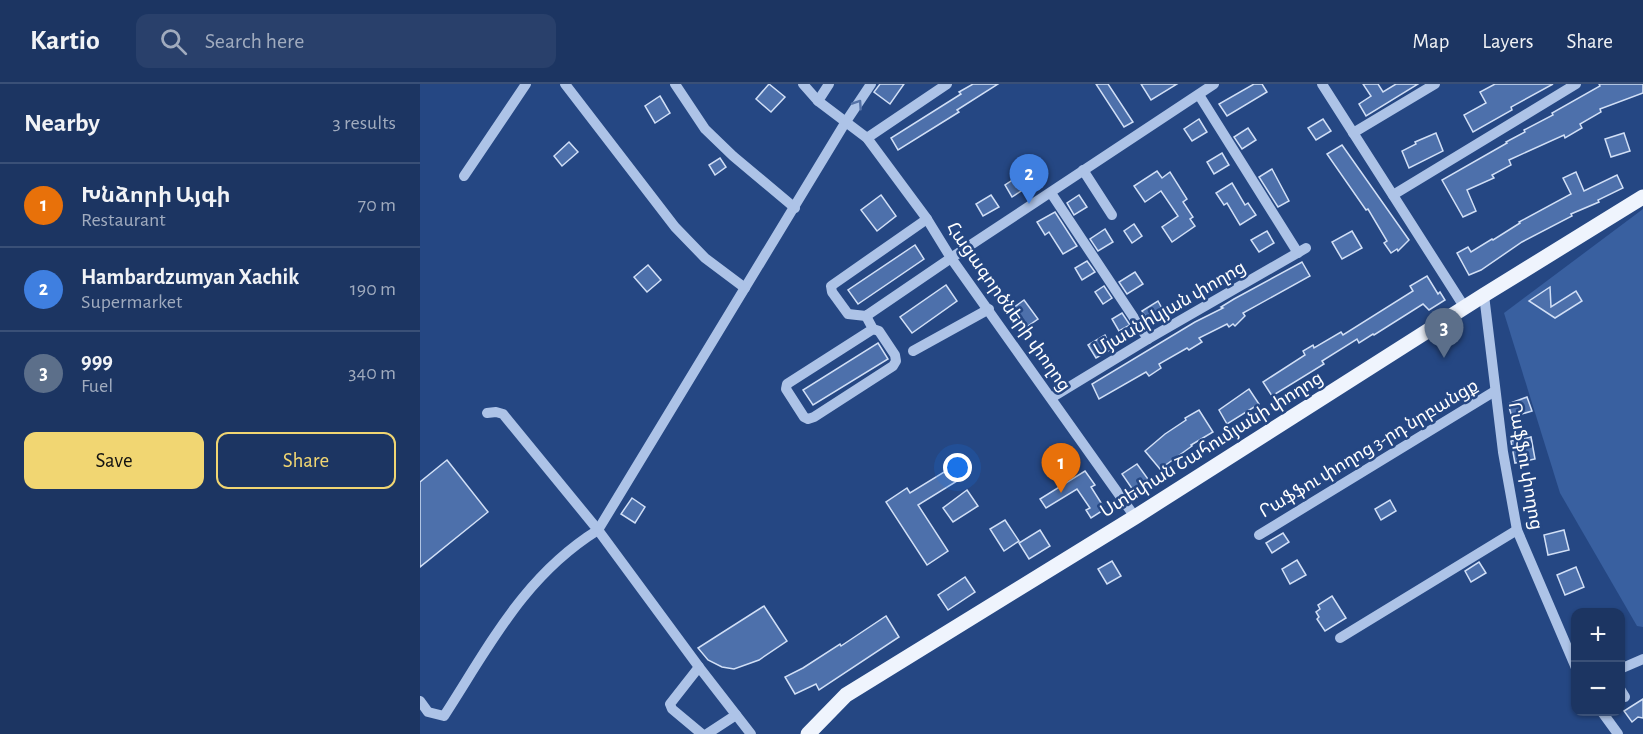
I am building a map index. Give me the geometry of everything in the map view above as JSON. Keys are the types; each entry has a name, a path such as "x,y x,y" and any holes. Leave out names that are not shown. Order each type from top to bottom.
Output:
{"main road":[{"name":"Ստեփան Շահումյանի փողոց","path":"808,734 846,695 1135,517 1484,295 1643,197"}],"street":[{"path":"464,176 526,84"},
{"path":"565,84 675,227 705,258 745,288"},
{"path":"675,84 705,129 733,156 795,208"},
{"path":"803,84 818,101 829,84"},
{"path":"420,700 428,712 444,716 503,622 529,588 574,545 598,530 845,123 871,84"},
{"path":"867,138 947,84"},
{"path":"927,219 831,286 832,292 849,314 866,316 1214,84"},
{"path":"1322,84 1465,308"},
{"path":"1353,133 1435,84"},
{"path":"1393,195 1576,84"},
{"name":"Մյասնիկյան փողոց","path":"1051,398 1148,339 1302,251 1198,95"},
{"name":"Հացագործների փողոց","path":"818,101 867,138 927,219 951,258 1135,517"},
{"path":"1083,170 1112,214"},
{"path":"1051,193 1148,339"},
{"name":"Րաֆֆու փողոց","path":"1484,295 1503,452 1516,530 1572,662"},
{"path":"913,351 989,309"},
{"path":"866,316 873,329 879,331 895,355 896,361 893,366 814,417 804,417 786,389 787,384 873,329"},
{"name":"Րաֆֆու փողոց 3-րդ նրբանցք","path":"1259,536 1495,391"},
{"path":"487,413 503,414 598,530 699,668 752,734"},
{"path":"1340,638 1516,530"},
{"path":"1625,667 1643,659"},
{"path":"699,668 670,704 672,709 704,734 736,715"},
{"path":"1605,716 1618,734"}],"shaded area":[{"path":"1643,209 1643,627 1637,626 1560,493 1504,313"}],"building":[{"path":"769,84 785,97 771,112 756,99"},
{"path":"880,84 904,84 890,104 874,92"},
{"path":"973,84 998,84 957,110 959,112 898,150 891,138"},
{"path":"1096,84 1108,84 1133,122 1124,127"},
{"path":"1141,84 1177,84 1151,100"},
{"path":"1254,84 1262,84 1267,92 1227,116 1219,104"},
{"path":"1363,84 1378,84 1383,92 1396,84 1418,84 1366,116 1359,104 1371,96"},
{"path":"1495,84 1553,84 1511,107 1512,110 1473,132 1464,115 1486,103 1480,92"},
{"path":"1599,84 1643,84 1643,93 1600,109 1601,112 1580,124 1582,128 1565,138 1564,135 1509,160 1511,165 1492,175 1494,178 1467,190 1476,211 1463,217 1442,180 1553,115 1552,113 1600,86"},
{"path":"660,96 670,113 655,123 645,106"},
{"path":"1199,119 1207,132 1192,141 1184,129"},
{"path":"1323,119 1331,131 1316,140 1308,128"},
{"path":"1248,128 1256,140 1242,149 1234,137"},
{"path":"1436,133 1443,151 1409,168 1402,151 1416,144 1415,142"},
{"path":"1624,133 1630,151 1611,157 1605,139"},
{"path":"569,142 578,152 562,166 554,156"},
{"path":"1342,145 1409,240 1398,251 1397,249 1391,253 1384,243 1387,241 1368,209 1366,210 1327,154"},
{"path":"1222,153 1229,165 1214,174 1207,162"},
{"path":"720,158 726,167 715,175 709,165"},
{"path":"1272,169 1289,201 1278,207 1259,177"},
{"path":"1157,171 1162,178 1170,172 1187,199 1183,202 1193,217 1190,219 1195,226 1172,242 1162,227 1178,216 1161,191 1145,202 1134,186"},
{"path":"1576,172 1584,191 1617,175 1623,188 1571,214 1572,216 1522,242 1481,270 1469,275 1457,253 1468,247 1471,252 1519,222 1571,194 1563,178"},
{"path":"1020,175 1027,187 1012,197 1005,185"},
{"path":"1232,183 1245,205 1248,203 1256,215 1240,225 1227,203 1224,205 1216,193"},
{"path":"881,195 896,216 877,231 861,210"},
{"path":"991,195 999,207 983,216 976,204"},
{"path":"1079,195 1087,207 1074,215 1067,203"},
{"path":"1055,212 1077,246 1063,254 1049,232 1045,235 1037,222"},
{"path":"1134,224 1142,236 1132,243 1124,231"},
{"path":"1105,229 1113,242 1098,251 1090,239"},
{"path":"1267,231 1274,243 1259,252 1251,240"},
{"path":"1352,231 1362,248 1342,259 1332,242"},
{"path":"915,245 924,259 858,304 848,290"},
{"path":"1087,261 1095,272 1082,280 1075,268"},
{"path":"1302,262 1310,276 1243,313 1245,316 1235,326 1233,324 1229,327 1227,324 1199,338 1202,342 1159,364 1161,368 1149,376 1146,372 1099,399 1092,384 1195,322 1223,308 1221,307 1234,299"},
{"path":"648,265 661,280 647,292 634,277"},
{"path":"1135,272 1143,284 1127,294 1119,282"},
{"path":"1427,276 1438,294 1440,292 1445,300 1429,310 1423,304 1359,343 1357,339 1322,361 1324,364 1272,396 1263,382 1305,355 1303,351 1313,345 1314,348 1341,332 1343,335 1413,291 1410,286"},
{"path":"946,285 957,301 912,333 900,317"},
{"path":"1104,286 1112,298 1103,304 1095,292"},
{"path":"1550,287 1551,307 1576,291 1582,301 1555,318 1529,301"},
{"path":"1024,300 1038,319 1022,330 1009,311"},
{"path":"1158,301 1165,314 1150,323 1142,311"},
{"path":"1122,313 1130,325 1119,331 1112,319"},
{"path":"1105,335 1112,349 1096,358 1088,345"},
{"path":"878,343 888,359 813,405 803,390"},
{"path":"1249,389 1259,404 1227,424 1219,410"},
{"path":"1527,397 1532,411 1512,417 1508,404"},
{"path":"1199,410 1213,432 1191,445 1160,469 1145,451 1186,420 1185,418"},
{"path":"1531,437 1535,459 1515,463 1511,441"},
{"path":"447,460 488,512 420,567 420,482"},
{"path":"962,461 970,473 918,505 948,551 927,565 886,502 907,488 910,493"},
{"path":"1137,464 1148,479 1133,490 1122,474"},
{"path":"1085,471 1095,485 1091,487 1105,509 1091,518 1086,510 1090,508 1077,489 1046,508 1040,499"},
{"path":"967,490 978,506 953,522 943,508"},
{"path":"632,498 645,507 635,523 621,514"},
{"path":"1390,500 1396,511 1381,520 1375,509"},
{"path":"1005,520 1019,541 1004,551 990,529"},
{"path":"1040,530 1050,546 1029,559 1019,543"},
{"path":"1564,530 1569,550 1548,555 1544,535"},
{"path":"1283,533 1289,542 1272,553 1266,543"},
{"path":"1297,560 1306,575 1290,584 1282,569"},
{"path":"1112,561 1121,576 1107,584 1098,569"},
{"path":"1479,562 1486,573 1471,582 1465,571"},
{"path":"1576,567 1584,587 1565,595 1557,575"},
{"path":"965,577 975,592 948,610 938,595"},
{"path":"1332,596 1346,618 1325,631 1317,619 1319,617 1316,612 1320,609 1318,605"},
{"path":"764,606 787,641 759,660 734,669 722,667 708,660 698,648"},
{"path":"886,616 899,637 819,690 816,684 795,694 785,677 840,644 841,646"},
{"path":"1643,699 1643,718 1638,717 1632,722 1625,710"}],"place":[{"name":"Hambardzumyan Xachik","path":"1029,204"},
{"name":"999","path":"1444,358"},
{"name":"Խնձորի Այգի","path":"1061,493"}]}
